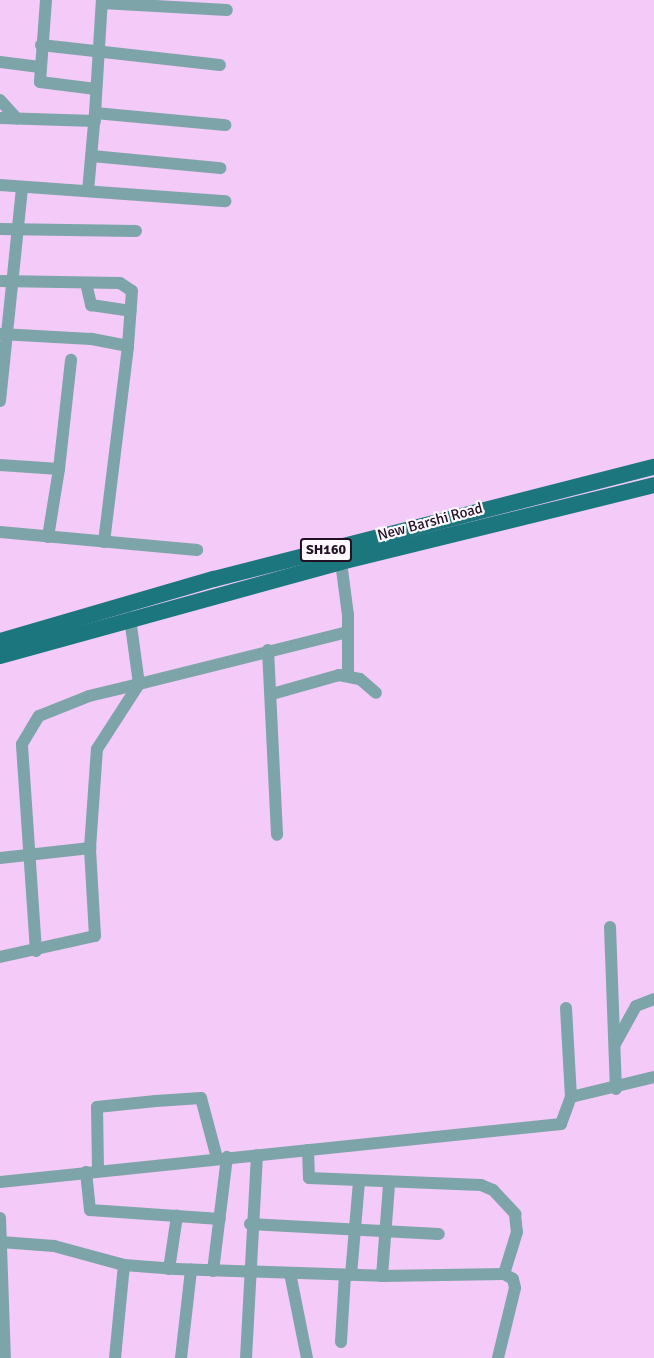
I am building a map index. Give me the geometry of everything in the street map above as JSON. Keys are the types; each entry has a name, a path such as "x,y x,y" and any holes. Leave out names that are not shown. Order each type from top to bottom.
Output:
{"main road":[{"name":"New Barshi Road","path":"0,641 214,579 654,467"},
{"name":"New Barshi Road","path":"0,656 130,618 341,562 654,485"}],"street":[{"path":"46,0 40,82 96,89"},
{"path":"88,190 102,1 226,10"},
{"path":"41,45 220,65"},
{"path":"0,62 40,67"},
{"path":"0,100 17,119"},
{"path":"0,118 95,117 225,125"},
{"path":"92,156 220,168"},
{"path":"0,185 225,201"},
{"path":"0,401 4,335 14,282 22,187"},
{"path":"0,229 136,231"},
{"path":"0,281 126,284 132,291 128,346 104,542"},
{"path":"87,283 91,305 131,310"},
{"path":"4,335 100,340 128,346"},
{"path":"48,537 59,469 71,360"},
{"path":"0,465 59,469"},
{"path":"0,532 197,550"},
{"path":"341,562 348,632 348,676"},
{"path":"0,957 36,951 95,936 90,848 97,749 139,684 130,618"},
{"path":"36,951 32,855 22,744 26,732 39,716 89,696 348,632"},
{"path":"268,650 272,694 277,834"},
{"path":"272,694 348,676 376,693"},
{"path":"0,858 90,848"},
{"path":"610,927 616,1089"},
{"path":"615,1044 636,1006 654,999"},
{"path":"0,1182 561,1124 571,1097 566,1008"},
{"path":"571,1097 616,1089 654,1077"},
{"path":"213,1271 220,1219 222,1158 201,1098 97,1107 90,1209 220,1219"},
{"path":"308,1150 309,1178 389,1185 481,1185 504,1197 515,1214 517,1232 504,1274"},
{"path":"246,1358 250,1224 257,1155"},
{"path":"341,1342 359,1182"},
{"path":"382,1276 389,1185"},
{"path":"169,1269 177,1216"},
{"path":"0,1218 2,1326 5,1358"},
{"path":"250,1224 355,1227 386,1232 439,1234"},
{"path":"1,1242 54,1246 124,1265 169,1269 382,1276 504,1274 513,1279 515,1288 498,1358"},
{"path":"115,1358 124,1265"},
{"path":"181,1358 190,1270"},
{"path":"290,1273 307,1358"}]}
